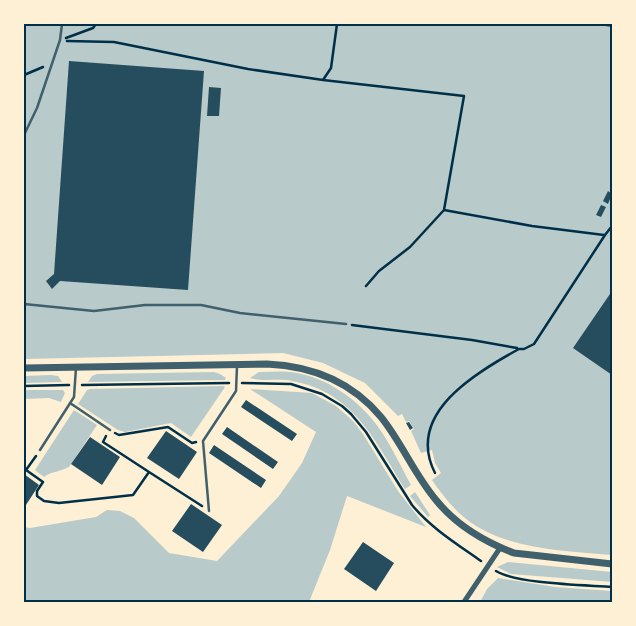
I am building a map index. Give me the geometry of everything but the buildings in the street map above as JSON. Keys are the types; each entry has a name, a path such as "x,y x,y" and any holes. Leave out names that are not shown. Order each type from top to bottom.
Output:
{"street":[{"path":"24,368 267,364 299,367 326,375 348,387 381,417 422,482 445,510 469,530 500,548 514,553 612,564"},
{"path":"464,602 500,548"}],"lane":[{"path":"24,135 37,108 60,40 62,24"},
{"path":"601,24 612,26"},
{"path":"24,304 94,311 145,305 201,305 240,313 346,324"},
{"path":"209,511 203,441 236,391 237,365"},
{"path":"40,450 76,394 76,367"},
{"path":"70,403 110,430"}],"path":[{"path":"60,40 93,28 96,24"},
{"path":"323,80 331,68 337,24"},
{"path":"60,40 114,42 248,69 323,80 464,96 444,210 410,247 379,272 366,286"},
{"path":"24,75 52,64"},
{"path":"444,210 532,226 604,235"},
{"path":"346,324 471,340 524,349 534,344 604,235 612,226"},
{"path":"435,473 429,462 428,446 432,422 438,411 461,386 519,348"},
{"path":"24,386 291,384 322,394 342,406 361,424 418,512 443,534 481,561"},
{"path":"203,441 192,442 168,426 119,436 110,430 103,442 209,511"},
{"path":"40,450 25,469 43,482 37,491 37,496 44,501 59,503 133,495 149,472"},
{"path":"494,570 506,576 532,580 612,587"}],"shaded area":[{"path":"24,24 612,24 612,555 531,546 493,534 475,525 455,509 432,480 441,473 435,463 432,450 421,453 411,431 414,429 409,421 406,422 402,414 398,416 365,383 323,363 283,353 24,359"},
{"path":"214,372 226,378 225,380 88,382 92,376 97,374"},
{"path":"259,372 302,374 324,382 345,394 364,410 378,426 411,485 405,489 372,437 347,407 332,396 313,387 292,381 250,378"},
{"path":"24,376 58,376 62,382 24,383"},
{"path":"225,387 191,437 171,423 125,432 118,430 78,404 87,390 90,389"},
{"path":"250,389 312,393 336,406 353,421 363,434 398,491 426,527 347,496 330,550 309,602 24,602 24,527 30,528 96,517 107,510 120,511 134,518 169,553 217,561 279,496 302,463 316,432"},
{"path":"24,390 63,390 65,393 61,402 49,398 24,399"},
{"path":"74,410 97,425 69,467 44,477 35,470"},
{"path":"415,492 430,515 428,517 410,496"},
{"path":"508,562 612,572 612,582 511,574 497,567"},
{"path":"498,578 555,587 612,591 612,602 480,602 487,589"}]}
